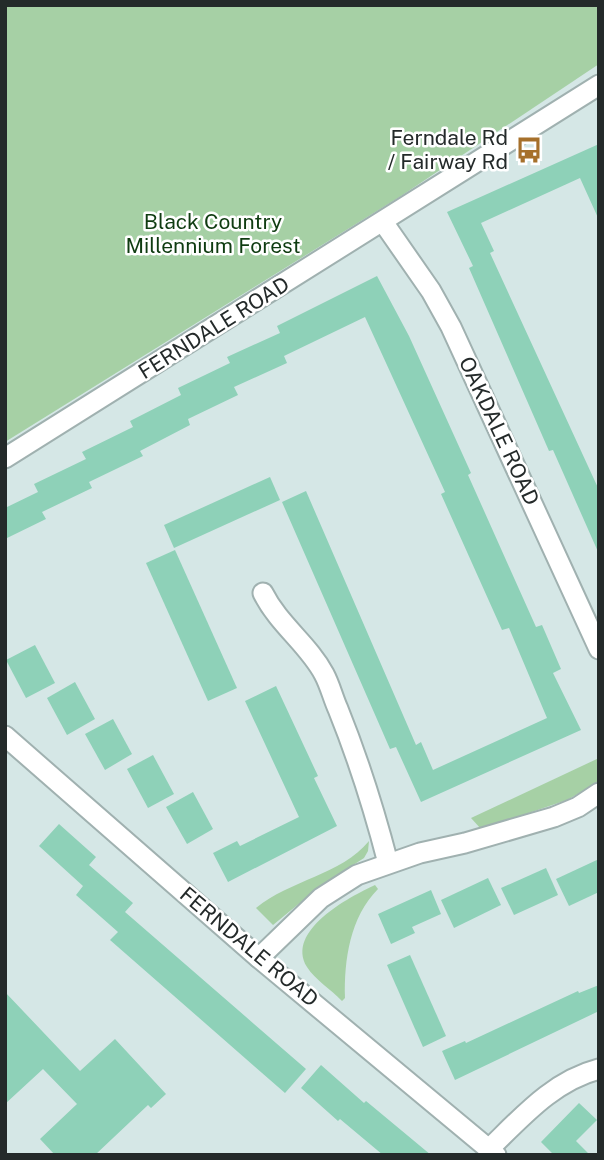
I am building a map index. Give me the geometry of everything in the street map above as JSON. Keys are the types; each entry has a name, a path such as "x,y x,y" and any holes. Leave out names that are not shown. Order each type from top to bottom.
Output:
{"street":[{"name":"FERNDALE ROAD","path":"5,458 599,85"},
{"name":"OAKDALE ROAD","path":"383,222 431,291 451,327 599,649"},
{"path":"263,593 274,613 311,653 325,677 362,769 388,863"},
{"name":"FERNDALE ROAD","path":"8,744 492,1152"},
{"path":"260,958 321,898 338,885 388,863 554,817 578,807 599,793"},
{"path":"492,1152 556,1087 583,1073 599,1069"}],"green space":[{"name":"Black Country Millennium Forest","path":"5,5 599,5 599,64 401,196 5,442"},
{"path":"599,758 599,782 567,800 481,829 471,818"},
{"path":"369,841 364,858 318,888 273,925 256,908 284,890 344,862"},
{"path":"375,885 378,889 361,912 351,940 345,998 342,1001 307,967 303,954 305,941 312,928 323,917"}],"building":[{"path":"599,144 599,220 580,178 481,223 494,251 490,253 599,490 599,554 553,450 549,451 469,268 473,266 447,212"},
{"path":"377,276 409,336 536,627 542,625 561,669 553,673 581,730 421,802 396,747 390,749 282,502 306,491 416,745 421,742 433,770 547,718 509,628 502,630 441,494 445,492 365,317 284,356 287,363 234,387 238,395 188,419 190,425 140,451 143,456 89,482 92,488 42,512 46,519 5,539 5,508 38,492 34,484 86,459 82,452 133,427 130,421 181,395 178,388 230,363 227,357 280,333 277,326"},
{"path":"270,477 280,500 174,548 164,525"},
{"path":"175,550 237,688 208,701 146,563"},
{"path":"35,645 55,683 26,698 6,660"},
{"path":"75,682 95,719 67,735 47,698"},
{"path":"276,686 318,776 314,778 337,826 228,882 213,853 237,841 240,846 299,817 245,701"},
{"path":"113,719 132,754 105,770 85,734"},
{"path":"153,755 174,794 148,808 127,769"},
{"path":"193,792 213,829 187,844 166,807"},
{"path":"59,824 96,857 89,865 133,903 125,912 306,1069 285,1093 110,940 118,932 76,895 83,886 39,846"},
{"path":"599,859 599,892 569,906 556,879"},
{"path":"546,868 558,895 514,915 501,888"},
{"path":"488,878 501,905 454,928 441,900"},
{"path":"431,890 441,914 412,927 415,933 391,944 378,914"},
{"path":"410,955 446,1036 423,1047 387,965"},
{"path":"599,985 599,1011 455,1080 442,1051 465,1041 466,1043 578,991 579,993"},
{"path":"5,992 80,1071 115,1039 166,1094 151,1108 148,1105 95,1155 55,1155 40,1139 77,1104 43,1069 5,1104"},
{"path":"321,1065 364,1103 366,1101 431,1155 383,1155 340,1119 338,1121 301,1088"},
{"path":"579,1103 597,1120 576,1141 590,1155 554,1155 541,1142"}],"place":[{"name":"Ferndale Rd / Fairway Rd","path":"529,150"}]}
